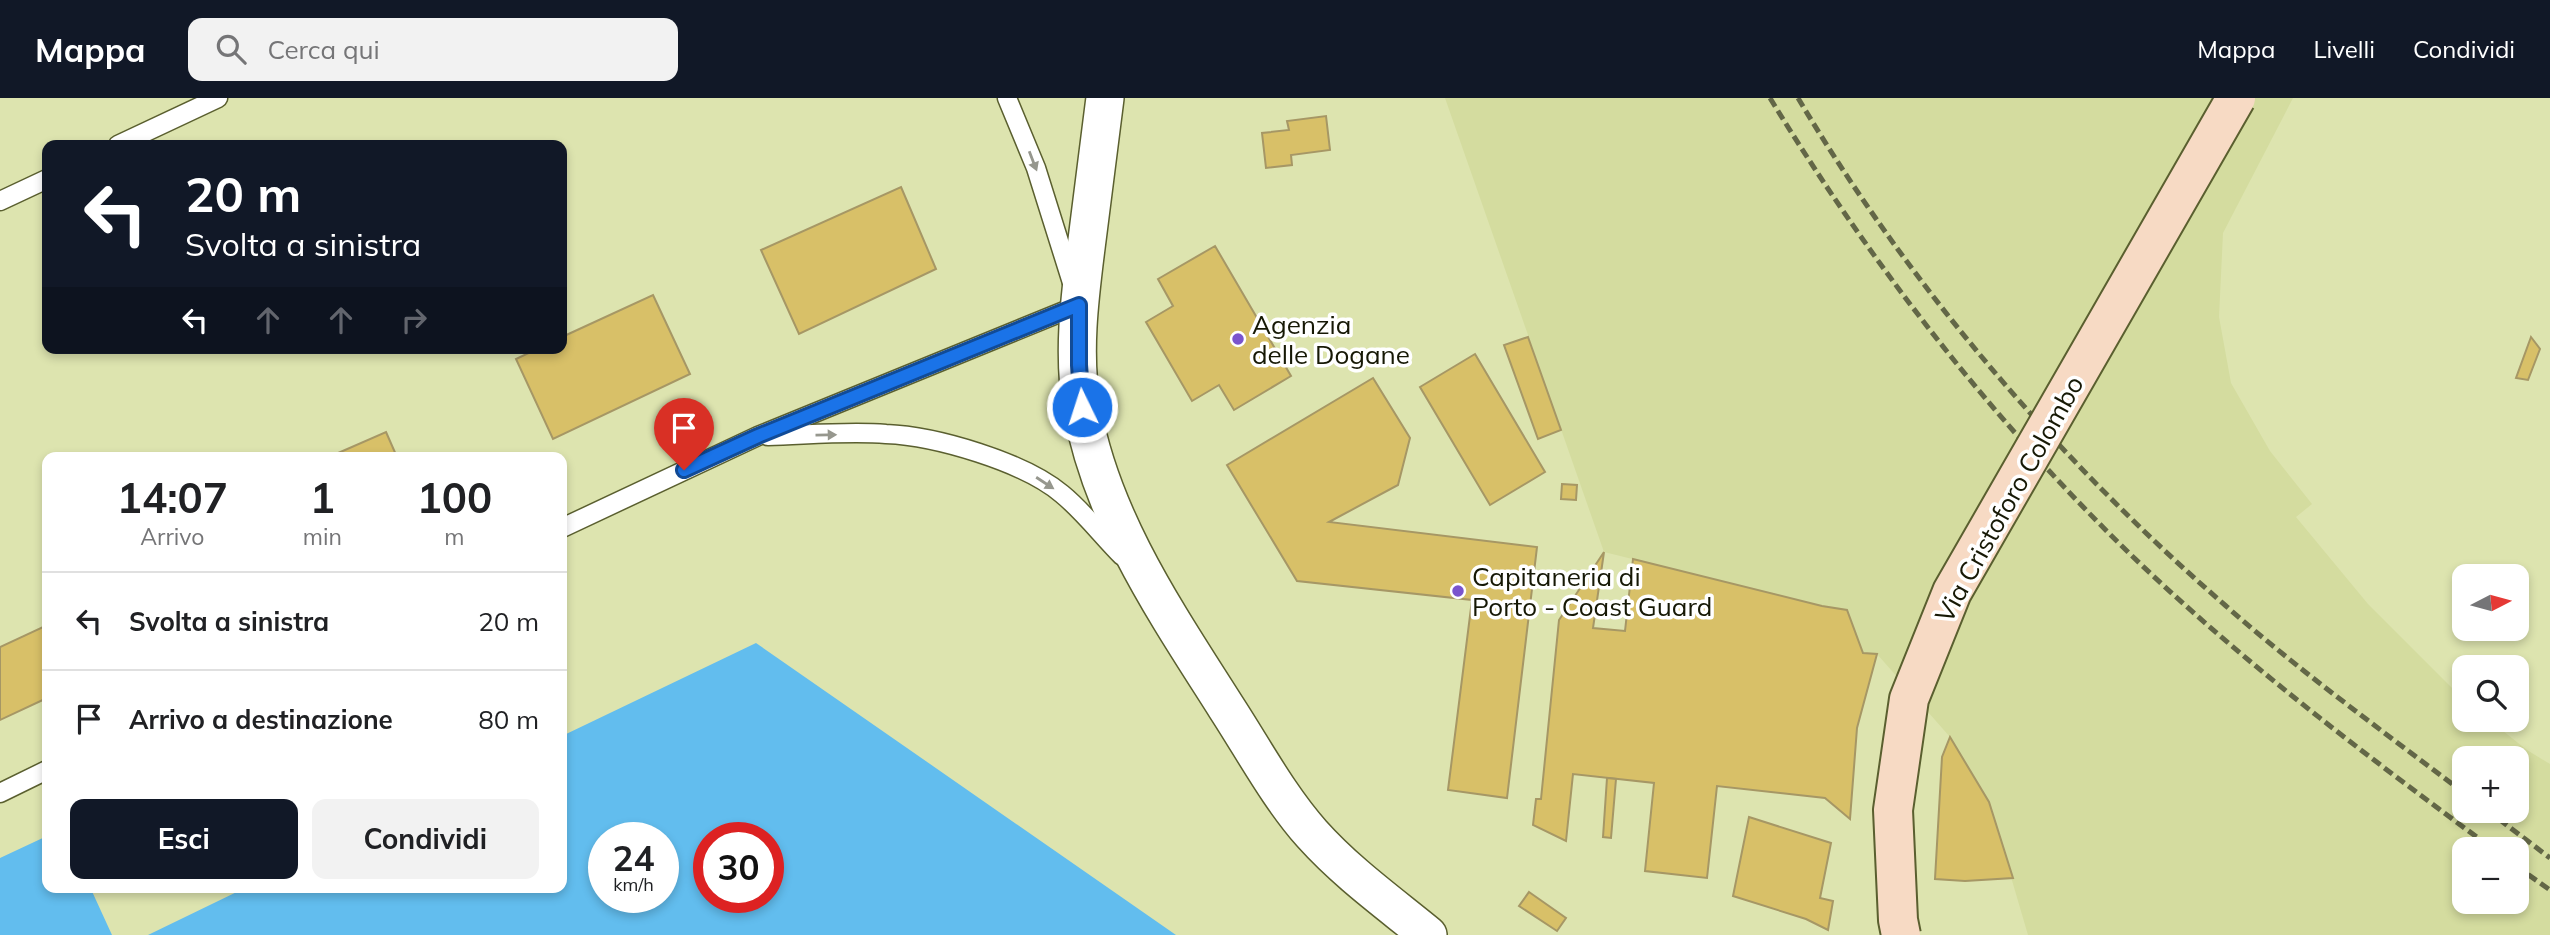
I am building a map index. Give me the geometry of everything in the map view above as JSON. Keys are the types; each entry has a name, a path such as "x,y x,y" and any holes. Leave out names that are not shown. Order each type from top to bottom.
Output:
{"main road":[{"name":"Via Cristoforo Colombo","path":"1901,935 1893,810 1909,699 1952,592 2236,98"}],"street":[{"path":"1105,98 1079,305 1079,365 1082,407 1092,450 1111,505 1146,580 1283,797 1312,834 1347,870 1428,935"}],"lane":[{"path":"129,140 218,98"},
{"path":"567,526 758,436 1079,305 1036,167 1007,98"},
{"path":"0,201 42,181"},
{"path":"758,436 887,433 959,448 1004,463 1033,476 1061,494 1146,580"},
{"path":"0,793 42,772"}],"shaded area":[{"path":"1445,98 2293,98 2223,233 2219,317 2231,383 2270,451 2312,504 2296,517 2368,604 2452,688 2452,732 2504,732 2522,746 2452,746 2452,823 2529,823 2529,751 2550,764 2550,935 2028,935 1989,802 1950,737 1877,654 1863,653 1847,611 1604,552"}],"water":[{"path":"756,643 1176,935 148,935 235,893 567,893 567,734"},
{"path":"42,838 42,893 93,893 112,935 0,935 0,858"}],"building":[{"path":"1326,116 1330,150 1291,155 1292,165 1266,168 1262,133 1289,130 1287,121"},
{"path":"901,187 936,269 799,334 761,250"},
{"path":"1215,246 1291,376 1234,410 1219,385 1192,401 1146,322 1173,306 1158,279"},
{"path":"653,295 690,374 553,439 516,359 526,354 567,354 567,335"},
{"path":"1528,337 1561,430 1538,439 1504,345"},
{"path":"2531,337 2540,349 2528,380 2516,378"},
{"path":"1475,354 1545,472 1490,505 1420,387"},
{"name":"Capitaneria di Porto - Coast Guard","path":"1373,378 1410,438 1398,485 1329,522 1537,547 1507,798 1448,790 1472,600 1297,581 1227,465"},
{"path":"386,432 395,452 340,452"},
{"path":"1562,484 1577,485 1576,500 1561,499"},
{"path":"1604,552 1593,628 1625,631 1633,559 1847,610 1863,653 1877,654 1857,728 1850,819 1825,798 1717,786 1707,878 1645,871 1654,783 1573,774 1566,841 1533,825 1536,799 1541,799 1559,620"},
{"path":"42,627 42,700 0,720 0,647"},
{"path":"1950,737 1989,802 2013,878 1965,881 1935,879 1942,757"},
{"path":"1607,778 1616,779 1611,838 1603,837"},
{"path":"1749,817 1831,843 1820,898 1833,901 1828,930 1806,919 1733,896"},
{"path":"1529,892 1566,918 1557,931 1519,906"}],"railway":[{"path":"1770,98 1841,208 1917,314 2000,415 2088,512 2183,603 2283,689 2477,837"},
{"path":"1798,98 1889,237 1939,304 2047,432 2164,550 2226,606 2284,655 2452,784"},
{"path":"2504,823 2550,858"},
{"path":"2529,875 2550,890"}],"place":[{"name":"Agenzia delle Dogane","path":"1238,339"},
{"name":"Capitaneria di Porto - Coast Guard","path":"1458,591"}],"route":[{"path":"684,470 758,436 1079,305 1082,407"}]}
